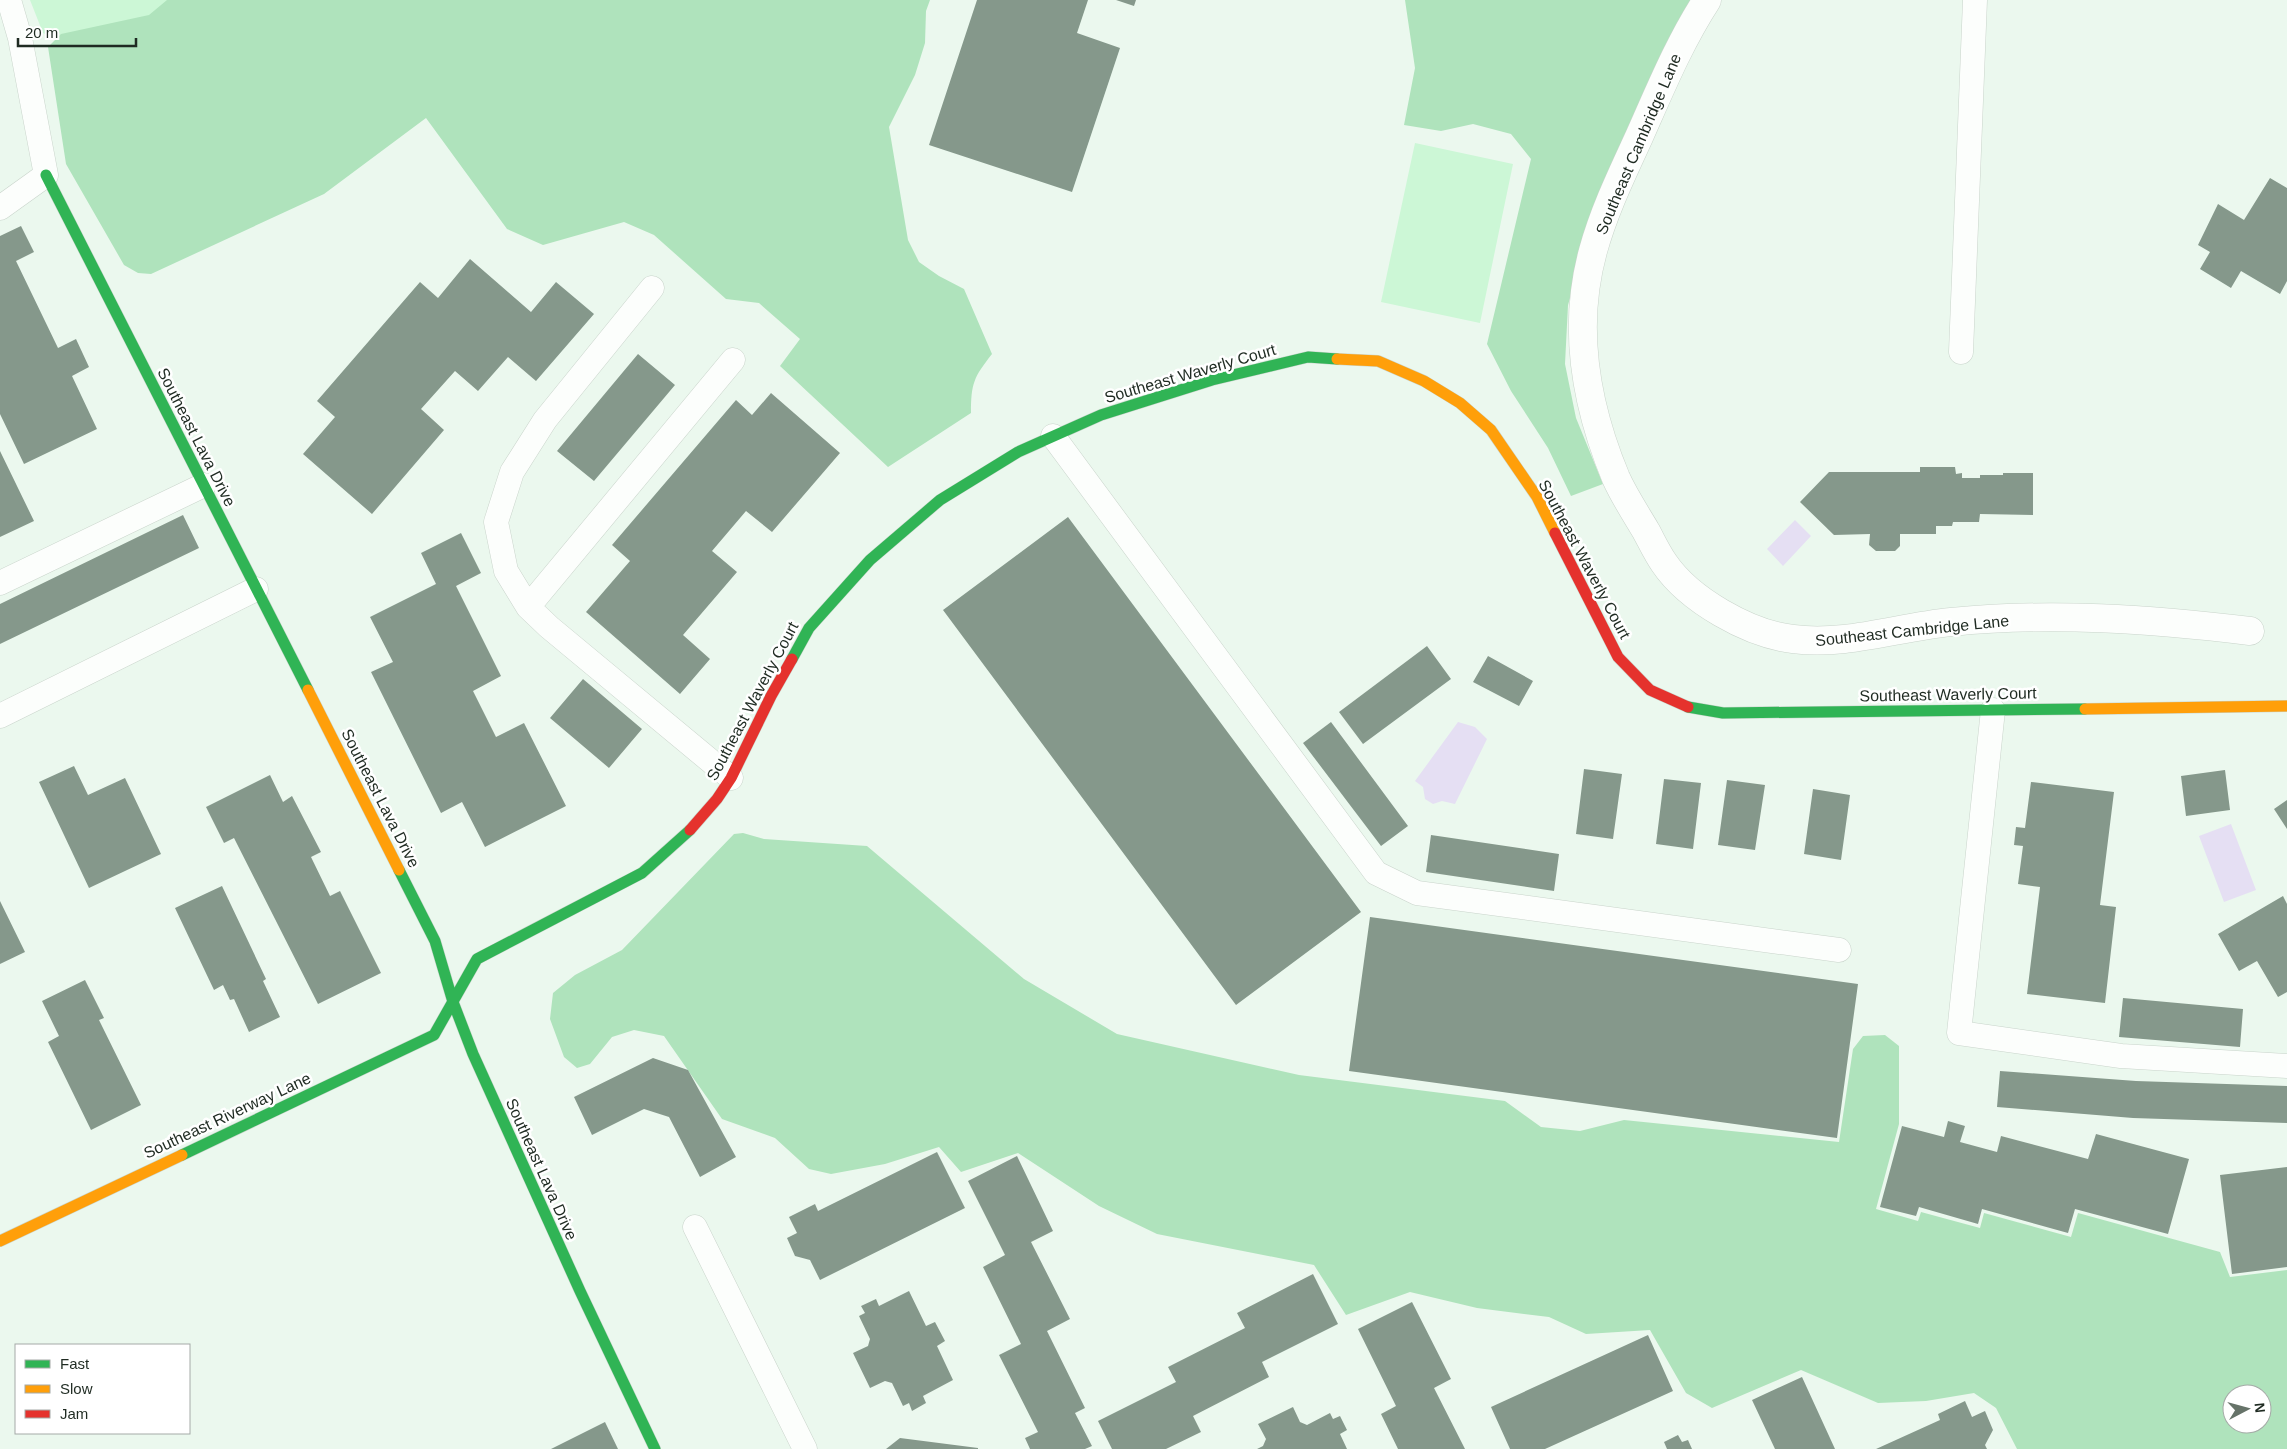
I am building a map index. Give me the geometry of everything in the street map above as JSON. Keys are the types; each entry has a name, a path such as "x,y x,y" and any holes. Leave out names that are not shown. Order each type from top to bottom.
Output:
{"street":[{"name":"Southeast Cambridge Lane","path":"1707,0 1685,35 1610,202 1593,252 1585,292 1583,333 1585,374 1593,415 1617,481 1665,565 1706,605 1760,632 1792,639 1828,641 1950,622 2071,616 2170,621 2250,631"},
{"name":"Southeast Lava Drive","path":"46,175 435,940 453,1002 473,1054 537,1197 655,1449"},
{"name":"Southeast Waverly Court","path":"453,1002 477,959 642,872 684,838 717,799 731,778 771,696 809,628 870,560 940,500 1018,452 1101,415 1194,385 1308,357 1378,361 1424,381 1460,403 1491,430 1536,497 1618,657 1650,690 1690,708 1724,713 2287,706"},
{"name":"Southeast Riverway Lane","path":"0,1241 434,1035 453,1002"}],"lane":[{"path":"0,208 46,175 21,44 9,0"},
{"path":"1961,352 1975,0"},
{"path":"652,288 545,420 512,472 496,522 506,571 528,607 549,627 731,778"},
{"path":"528,607 733,360"},
{"path":"1053,436 1376,873 1417,893 1839,950"},
{"path":"0,583 204,485"},
{"path":"0,716 256,589"},
{"path":"1993,710 1959,1033 2121,1056 2287,1066"},
{"path":"695,1227 805,1449"}],"green space":[{"path":"30,0 238,0 103,64 43,33"},
{"path":"167,0 930,0 926,11 925,43 915,75 889,127 908,240 919,262 939,276 964,289 992,354 977,375 973,387 971,413 888,467 780,366 800,339 759,303 726,299 654,235 624,222 543,245 507,229 426,118 324,194 151,274 138,273 124,265 66,164 48,47 61,34 149,15"},
{"path":"1405,0 1691,0 1673,31 1581,260 1568,305 1565,364 1576,418 1603,484 1571,496 1548,448 1511,391 1487,344 1531,159 1511,134 1473,124 1441,131 1404,125 1415,68"},
{"path":"1415,143 1513,164 1480,323 1381,302"},
{"path":"743,833 764,839 867,846 1024,979 1117,1034 1299,1075 1505,1101 1541,1127 1580,1131 1624,1120 1839,1142 1853,1049 1863,1036 1885,1035 1899,1046 1899,1124 1876,1209 1918,1221 1921,1212 1980,1228 1984,1213 2071,1237 2078,1213 2220,1252 2230,1277 2287,1270 2287,1449 2017,1449 1996,1408 1974,1393 1926,1401 1878,1403 1801,1370 1712,1408 1686,1393 1650,1330 1586,1334 1549,1317 1477,1308 1410,1292 1346,1315 1314,1265 1157,1234 1099,1206 1018,1153 961,1172 939,1147 885,1164 831,1174 809,1169 775,1138 722,1119 664,1036 634,1030 612,1037 590,1064 577,1068 564,1057 550,1019 553,993 575,975 622,950 734,834"}],"shaded area":[{"path":"1795,520 1811,536 1783,566 1767,549"},
{"path":"1458,722 1475,727 1487,739 1455,804 1442,801 1433,804 1425,799 1423,787 1415,781"},
{"path":"2231,824 2256,890 2224,902 2199,836"}],"building":[{"path":"977,0 1088,0 1077,33 1120,48 1072,192 929,145"},
{"path":"1116,0 1136,0 1134,6"},
{"path":"2270,178 2287,188 2287,281 2280,294 2241,271 2231,288 2200,269 2210,252 2198,245 2218,204 2244,220"},
{"path":"21,226 34,252 16,261 58,348 76,339 89,367 72,376 97,429 24,464 0,414 0,236"},
{"path":"470,259 531,312 556,282 594,314 536,381 508,357 478,391 455,371 421,409 444,430 372,514 303,454 335,417 317,401 420,282 438,298"},
{"path":"638,354 675,385 594,481 557,451"},
{"path":"771,393 840,453 772,532 746,511 712,551 737,572 683,635 710,659 680,694 586,612 630,561 612,545 736,400 752,415"},
{"path":"0,451 34,521 0,537"},
{"path":"1920,467 1955,467 1956,474 1962,473 1962,478 1980,478 1980,475 2003,475 2003,473 2033,473 2033,515 1980,514 1979,522 1953,522 1952,526 1936,526 1936,534 1900,534 1900,546 1895,551 1876,551 1869,545 1870,534 1834,535 1800,502 1829,472 1920,472"},
{"path":"183,515 199,548 0,644 0,604"},
{"path":"1068,517 1361,912 1236,1005 943,610"},
{"path":"461,533 481,573 456,586 501,676 473,691 496,737 524,723 566,806 485,847 462,802 441,813 371,672 393,662 370,617 436,584 421,553"},
{"path":"1427,646 1451,679 1363,744 1339,712"},
{"path":"1488,656 1533,681 1519,706 1473,682"},
{"path":"583,679 642,729 609,768 550,718"},
{"path":"1331,722 1408,826 1381,846 1303,743"},
{"path":"74,766 88,795 125,778 161,854 89,888 39,782"},
{"path":"1584,769 1622,774 1613,839 1576,834"},
{"path":"2225,770 2230,810 2186,816 2181,776"},
{"path":"270,775 283,802 292,796 321,852 311,857 330,896 340,891 381,973 318,1004 234,838 224,843 206,807"},
{"path":"1664,779 1701,783 1693,849 1656,844"},
{"path":"1727,780 1765,785 1755,850 1718,845"},
{"path":"2031,782 2114,792 2100,905 2116,907 2105,1003 2027,994 2040,887 2018,884 2023,846 2014,845 2016,827 2025,828"},
{"path":"1813,789 1850,795 1841,860 1804,854"},
{"path":"2287,800 2287,829 2274,809"},
{"path":"1431,835 1559,854 1554,891 1426,872"},
{"path":"222,886 266,979 263,981 280,1017 249,1032 234,999 230,1000 223,985 214,990 175,908"},
{"path":"2283,896 2287,904 2287,992 2278,997 2257,961 2239,971 2218,934"},
{"path":"0,901 25,952 0,964"},
{"path":"1370,917 1858,984 1837,1138 1349,1071"},
{"path":"85,980 104,1018 99,1020 141,1105 91,1130 48,1042 59,1036 42,1001"},
{"path":"2123,998 2243,1009 2240,1047 2119,1037"},
{"path":"653,1058 688,1070 736,1157 700,1177 669,1117 644,1109 592,1135 574,1097"},
{"path":"2000,1071 2136,1081 2287,1086 2287,1123 2133,1118 1997,1107"},
{"path":"1948,1121 1965,1126 1960,1142 1997,1152 2001,1136 2088,1159 2096,1134 2189,1159 2168,1234 2075,1209 2068,1233 1982,1209 1978,1224 1919,1207 1916,1216 1880,1207 1902,1126 1944,1137"},
{"path":"937,1152 965,1208 820,1280 810,1260 795,1256 787,1238 797,1233 789,1217 815,1204 818,1211"},
{"path":"1017,1156 1053,1231 1031,1242 1070,1319 1047,1331 1085,1408 1075,1413 1092,1446 1085,1449 1030,1449 1025,1438 1038,1432 999,1355 1021,1344 983,1267 1005,1255 968,1181"},
{"path":"2287,1167 2287,1267 2232,1274 2220,1175"},
{"path":"1313,1274 1338,1324 1262,1362 1269,1377 1193,1416 1201,1432 1166,1449 1112,1449 1098,1421 1176,1382 1168,1367 1245,1328 1237,1313"},
{"path":"909,1291 926,1326 935,1322 945,1341 937,1346 953,1380 923,1396 926,1403 912,1411 909,1403 903,1406 892,1383 885,1381 870,1388 853,1353 868,1346 870,1339 859,1316 865,1313 861,1306 876,1299 879,1306"},
{"path":"1412,1302 1451,1379 1434,1388 1465,1449 1398,1449 1381,1414 1396,1406 1358,1329"},
{"path":"1648,1335 1673,1391 1545,1449 1510,1449 1491,1407"},
{"path":"1802,1377 1835,1449 1775,1449 1752,1400"},
{"path":"1965,1401 1972,1417 1985,1411 1993,1430 1985,1445 1987,1449 1876,1449 1940,1420 1938,1414"},
{"path":"1293,1407 1300,1422 1307,1425 1330,1413 1333,1419 1340,1416 1347,1430 1340,1434 1347,1449 1257,1449 1263,1446 1266,1439 1258,1424"},
{"path":"605,1422 618,1449 551,1449"},
{"path":"1678,1435 1682,1442 1688,1440 1692,1449 1667,1449 1664,1442"},
{"path":"900,1438 978,1448 978,1449 886,1449"}],"traffic: fast":[{"path":"46,175 308,690"},
{"path":"792,659 809,628 870,560 940,500 1018,452 1101,415 1212,380 1308,357 1337,359"},
{"path":"1688,707 1723,713 2085,709"},
{"path":"182,1155 434,1035 477,959 642,873 690,830"},
{"path":"399,870 435,941 453,1002 473,1054 580,1291 655,1449"}],"traffic: slow":[{"path":"1337,359 1378,361 1424,381 1460,403 1491,430 1537,497 1555,533"},
{"path":"308,690 399,870"},
{"path":"2085,709 2287,706"},
{"path":"0,1241 182,1155"}],"traffic: jam":[{"path":"1555,533 1618,657 1650,690 1688,707"},
{"path":"690,830 717,799 731,778 771,696 792,659"}]}
